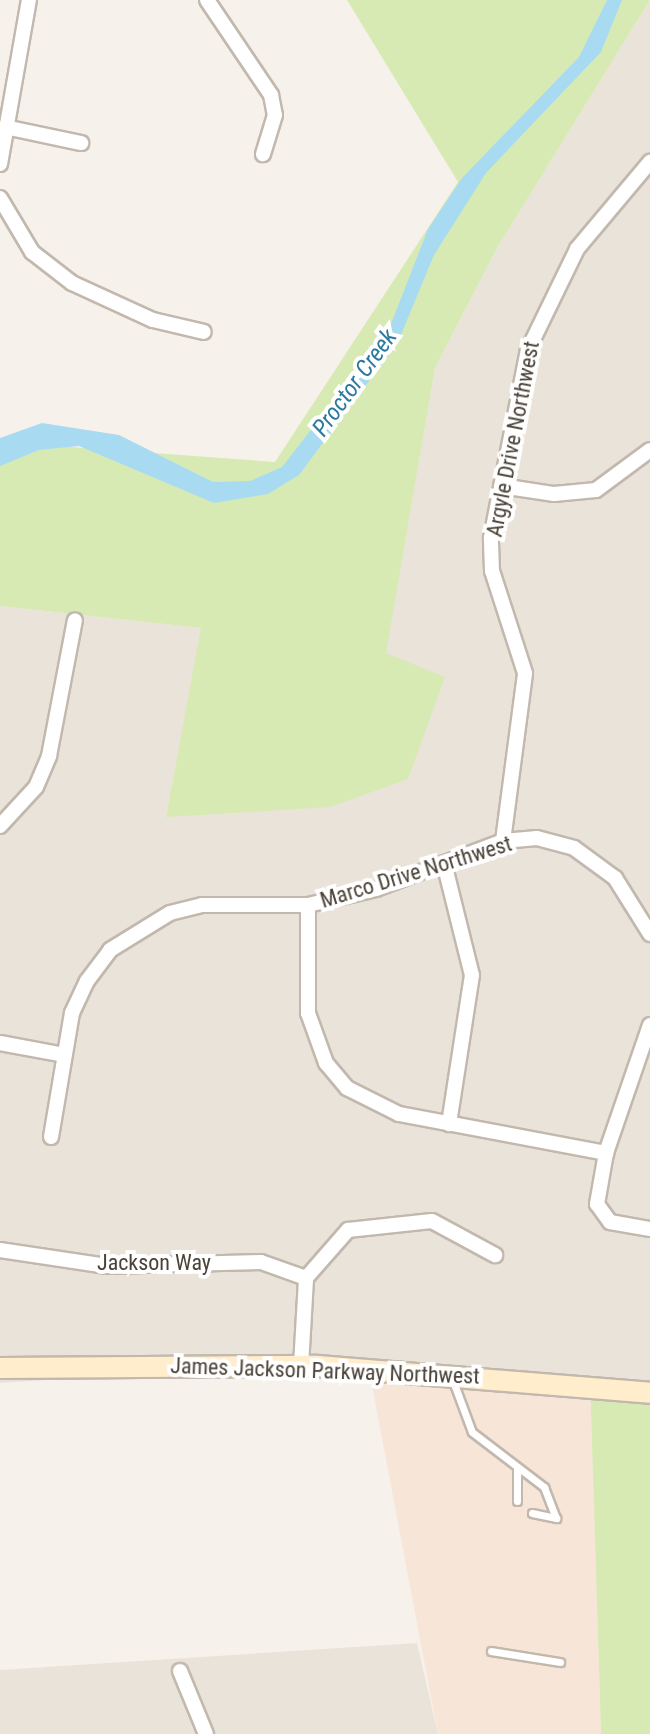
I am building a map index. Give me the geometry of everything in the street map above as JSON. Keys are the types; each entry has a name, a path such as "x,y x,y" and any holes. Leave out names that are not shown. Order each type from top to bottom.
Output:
{"main road":[{"name":"James Jackson Parkway Northwest","path":"0,1368 301,1366 450,1372 650,1393"}],"street":[{"path":"0,164 29,0"},
{"path":"207,0 271,95 275,115 263,154"},
{"path":"5,127 81,143"},
{"name":"Argyle Drive Northwest","path":"503,841 525,673 492,571 501,486 528,350 551,291 650,162"},
{"path":"0,198 32,252 72,283 153,320 204,332"},
{"path":"501,486 554,494 596,490 650,450"},
{"path":"0,826 36,787 49,756 75,620"},
{"name":"Marco Drive Northwest","path":"51,1137 64,1055 87,981 140,927 202,905 308,905 444,863 503,841 537,838 574,848 615,878 645,908 650,934"},
{"path":"444,863 472,975 449,1124"},
{"path":"308,905 308,1013 326,1063 374,1106 449,1124 606,1153"},
{"path":"650,1025 606,1153 601,1215 650,1229"},
{"path":"0,1043 64,1055"},
{"path":"301,1366 306,1278 337,1239 368,1224 432,1221 495,1255"},
{"name":"Jackson Way","path":"0,1250 107,1266 261,1262 306,1278"},
{"path":"180,1671 206,1734"}],"lane":[{"path":"450,1372 472,1432 544,1487 556,1518 532,1513"},
{"path":"517,1467 517,1501"},
{"path":"491,1651 560,1662"}],"shaded area":[{"path":"650,0 650,1393 367,1359 0,1383 0,606 202,628 166,817 385,654 435,368 497,248"},
{"path":"367,1359 590,1382 601,1734 438,1734"},
{"path":"417,1643 438,1734 0,1734 0,1670"}],"green space":[{"path":"347,0 650,0 497,248 435,368 386,653 445,677 408,779 330,807 166,817 201,628 0,606 0,449 16,443 275,462 458,182"},
{"path":"590,1382 650,1393 650,1734 601,1734"}],"water":[{"name":"Proctor Creek","path":"607,0 622,0 601,52 486,173 434,255 398,342 299,475 268,494 214,503 79,446 39,450 0,466 0,438 42,423 119,435 213,482 250,481 282,467 389,329 428,229 462,178 579,57"}]}
